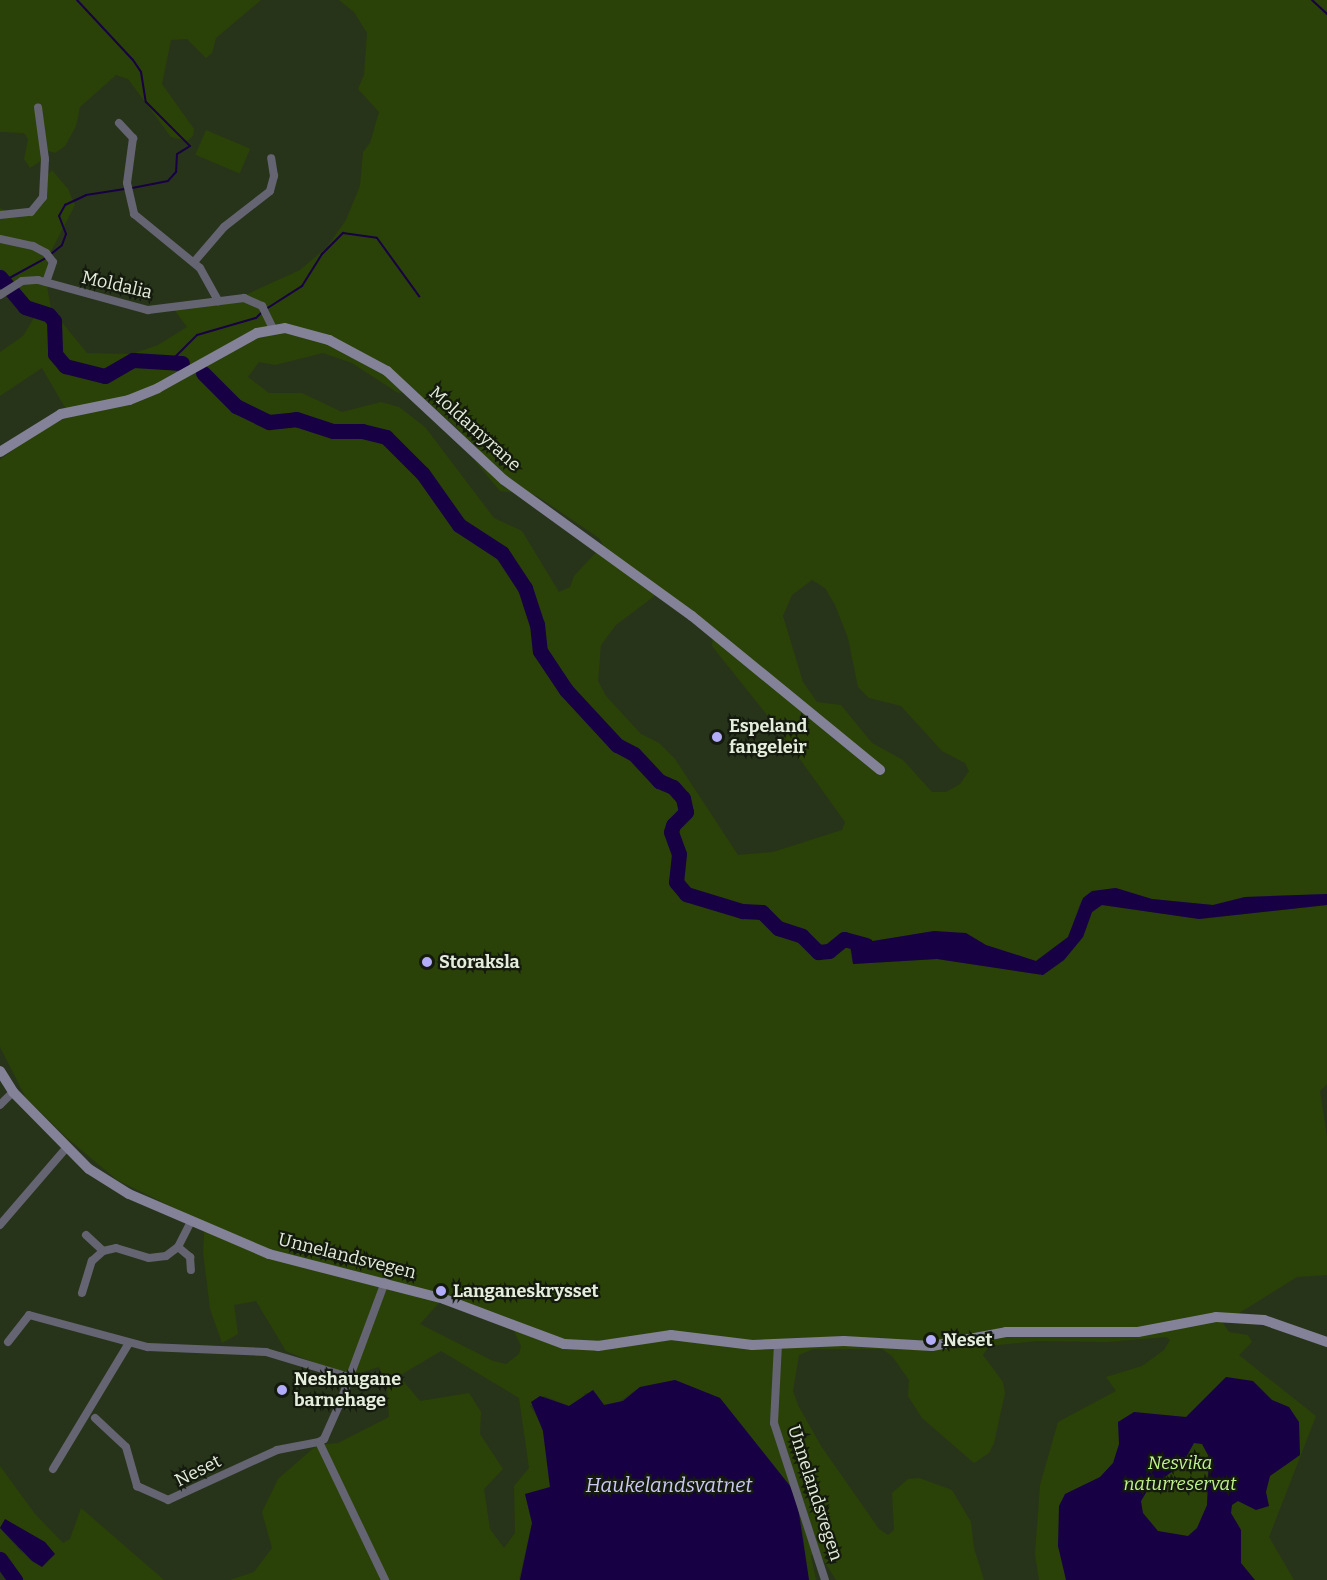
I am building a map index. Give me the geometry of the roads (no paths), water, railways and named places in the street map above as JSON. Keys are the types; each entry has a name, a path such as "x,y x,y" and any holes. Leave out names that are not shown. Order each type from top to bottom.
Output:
{"main road":[{"name":"Moldamyrane","path":"0,452 49,419 145,394 241,339 273,329 301,331 329,340 387,371 504,480 692,616 880,770"},
{"name":"Unnelandsvegen","path":"0,1071 13,1092 66,1147 109,1183 191,1222 269,1254 385,1281 444,1299 564,1344 598,1346 671,1335 752,1345 844,1341 932,1346 1006,1332 1138,1332 1216,1317 1264,1320 1327,1342"}],"street":[{"path":"0,215 31,212 43,197 45,159 38,107"},
{"path":"119,123 133,138 127,187 139,221 195,262 206,275 218,301"},
{"path":"195,262 224,227 270,190 274,176 271,158"},
{"path":"0,239 33,246 49,256 46,282"},
{"name":"Moldalia","path":"2,294 15,285 30,280 46,282 148,310 244,298 255,302 267,312 273,329"},
{"path":"0,1105 13,1092"},
{"path":"0,1225 66,1147"},
{"path":"82,1293 92,1261 103,1251 116,1248 157,1258 178,1247 191,1222"},
{"path":"86,1235 103,1251"},
{"path":"178,1247 190,1257 191,1270"},
{"path":"385,1281 324,1439 319,1442 385,1580"},
{"path":"8,1342 29,1315 129,1343 267,1352 317,1364 349,1377"},
{"path":"53,1469 129,1343"},
{"name":"Unnelandsvegen","path":"777,1344 774,1423 825,1580"},
{"name":"Neset","path":"95,1418 126,1447 137,1486 168,1500 277,1450 319,1442"}],"water":[{"path":"1116,888 1152,899 1213,905 1245,897 1327,894 1327,905 1199,919 1102,905 1092,912 1083,937 1064,960 1043,975 937,959 853,964 849,936 856,941 873,941 934,931 966,933 986,945 1036,961 1068,937 1083,898 1092,891"},
{"path":"1226,1377 1253,1381 1272,1400 1289,1407 1299,1422 1300,1455 1270,1476 1266,1492 1269,1506 1256,1510 1238,1501 1232,1505 1231,1513 1241,1530 1241,1563 1255,1580 1066,1580 1058,1546 1059,1506 1065,1494 1100,1477 1113,1463 1119,1444 1118,1422 1134,1412 1186,1417","holes":["1194,1443 1202,1444 1209,1457 1207,1505 1197,1528 1188,1536 1158,1531 1143,1513 1141,1501 1147,1491 1183,1463"]},
{"name":"Haukelandsvatnet","path":"675,1380 720,1398 790,1486 797,1501 809,1580 520,1580 532,1523 525,1494 550,1487 543,1431 531,1402 540,1396 569,1406 593,1390 604,1405 623,1401 640,1387"},
{"path":"5,1519 45,1542 55,1554 42,1567 32,1561 0,1528"}],"waterway":[{"path":"77,0 133,60 141,72 146,102 190,146 177,154 176,172 168,181 131,188"},
{"path":"1312,0 1327,14"},
{"path":"51,254 62,245 66,234 59,216 65,205 86,195 125,189"},
{"path":"266,309 302,286 322,254 343,233 377,238 419,296"},
{"path":"4,281 46,258"},
{"path":"0,277 25,307 49,315 54,321 55,354 65,366 105,376 133,360 182,363"},
{"path":"171,361 197,335 256,318 262,312"},
{"path":"203,373 236,406 269,422 296,419 333,431 362,431 386,437 423,474 459,525 502,553 525,588 537,624 540,651 566,690 617,745 634,754 659,781 673,787 683,798 686,812 673,825 671,832 679,854 676,882 686,894 742,911 762,912 778,928 802,936 818,952 829,951 844,939 866,945"},
{"path":"0,1559 15,1580"}],"place":[{"name":"Espeland fangeleir","path":"717,737"},
{"name":"Storaksla","path":"427,962"},
{"name":"Langaneskrysset","path":"441,1291"},
{"name":"Neset","path":"931,1340"},
{"name":"Neshaugane barnehage","path":"282,1390"}],"park label":[{"name":"Nesvika naturreservat","path":"1180,1474"}]}
